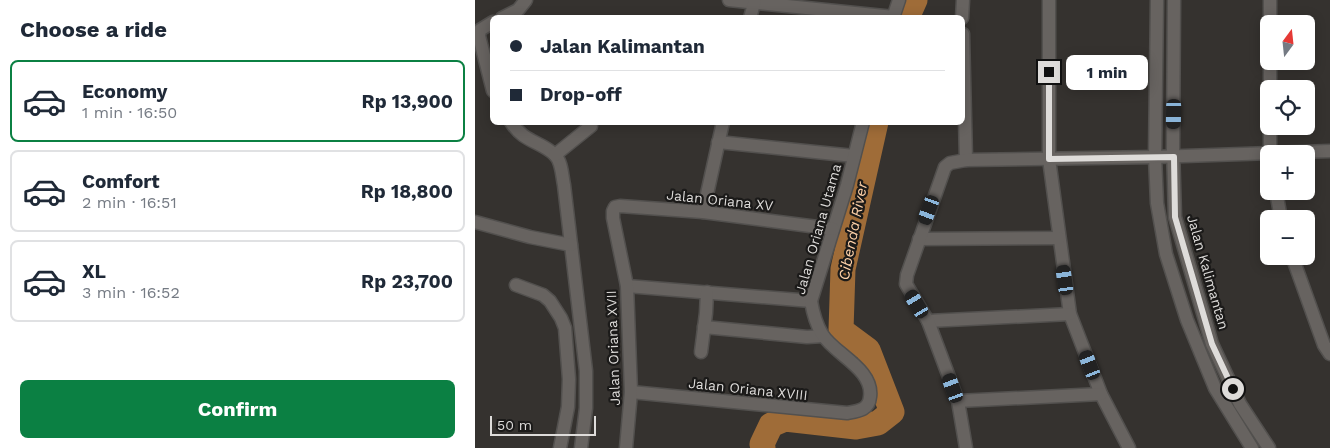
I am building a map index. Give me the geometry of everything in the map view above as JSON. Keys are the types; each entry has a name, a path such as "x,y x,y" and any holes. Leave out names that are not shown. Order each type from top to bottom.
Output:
{"street":[{"path":"508,15 518,10 526,0"},
{"path":"729,0 874,15"},
{"path":"894,15 899,0"},
{"path":"962,15 963,0"},
{"path":"1049,0 1049,159 1070,314 1101,394 1129,448"},
{"path":"1157,0 1155,158 1157,203 1166,254 1187,320 1215,388 1252,448"},
{"name":"Jalan Kalimantan","path":"1174,0 1175,217 1212,344 1240,404 1269,448"},
{"path":"1270,0 1270,15"},
{"path":"751,15 754,2"},
{"path":"490,24 480,30 477,35 490,80"},
{"path":"965,118 966,160"},
{"path":"512,125 515,130 527,140 557,158 564,185 586,371 586,408 581,448"},
{"path":"703,212 722,125"},
{"name":"Jalan Oriana Utama","path":"862,125 811,301 814,317 823,336 859,369 867,380 871,394 869,403 863,410"},
{"path":"557,158 591,126"},
{"path":"718,142 854,156"},
{"path":"1315,152 1330,151"},
{"path":"965,448 958,401 928,321 906,284 907,275 919,239 945,167 950,163 966,160 1155,158 1260,154"},
{"name":"Jalan Oriana XV","path":"613,218 615,207 620,206 703,212 833,229"},
{"name":"Jalan Oriana XVII","path":"613,218 627,286 631,392 626,448"},
{"path":"475,222 530,237 571,245"},
{"path":"919,239 1059,238"},
{"path":"1295,265 1324,345 1330,354"},
{"path":"516,285 543,295 550,301 565,328 569,379 568,407 560,448"},
{"path":"627,286 811,301"},
{"path":"701,352 707,292"},
{"path":"928,321 1070,314"},
{"path":"704,327 807,337 823,336"},
{"name":"Jalan Oriana XVIII","path":"631,392 847,413 863,410"},
{"path":"958,401 1101,394"}],"waterway":[{"name":"Cibenda River","path":"908,15 915,0"},
{"name":"Cibenda River","path":"763,448 762,444 771,425 785,419 856,427 878,423 892,412 868,350 841,330 843,269 875,125"}],"route":[{"path":"1049,72 1049,159 1174,157 1175,217 1212,344 1233,389"}]}
